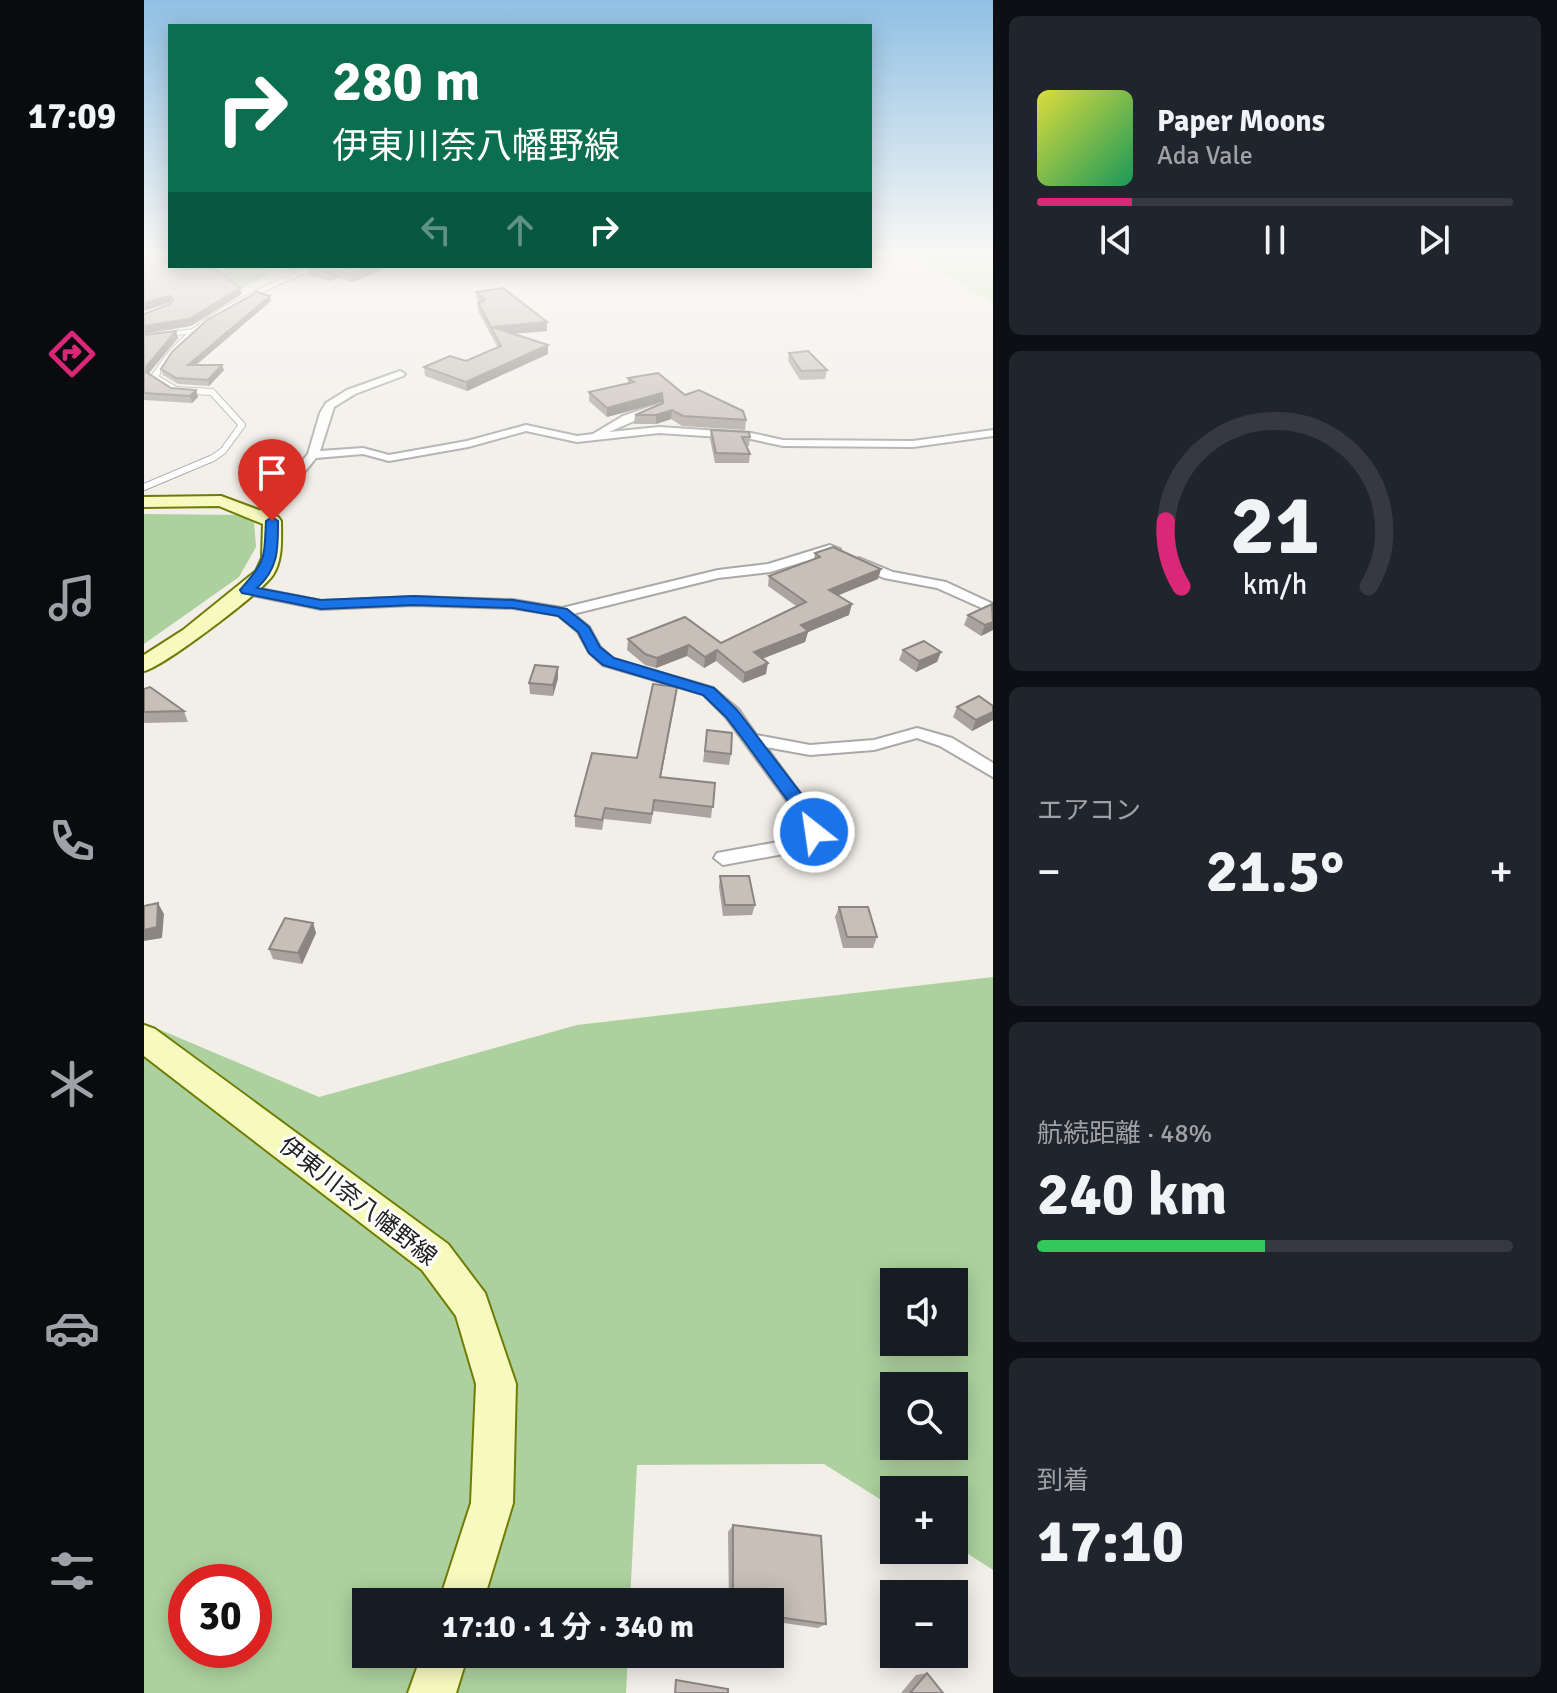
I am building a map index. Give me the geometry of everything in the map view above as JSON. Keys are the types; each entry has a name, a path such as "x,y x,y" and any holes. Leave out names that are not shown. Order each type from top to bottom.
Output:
{"main road":[{"path":"144,502 221,501 272,521 271,558 264,574 190,634 144,665"},
{"name":"伊東川奈八幡野線","path":"144,1038 435,1257 472,1306 496,1384 492,1503 465,1588"},
{"path":"432,1693 440,1668"}],"street":[{"path":"263,515 313,455 330,405 351,392 400,374"},
{"path":"592,437 627,418 657,407"},
{"path":"313,455 363,451 389,458 468,444 526,428 577,439 659,430 751,436 783,443 913,444 993,433"},
{"path":"247,590 321,605 428,601 513,604 562,612 718,574 770,568 830,549 889,575 941,585 993,609"},
{"path":"562,612 584,630 594,649 608,662 708,691 732,713 809,818 814,832 794,846 723,858"},
{"path":"751,739 810,750 874,745 917,733 946,742 992,769"}],"lane":[{"path":"144,337 195,331"},
{"path":"144,487 213,458 223,451 242,425 212,392 176,390 154,377 161,359 195,331"}],"green space":[{"path":"144,514 242,515 254,521 256,547 239,577 144,644"},
{"path":"993,977 993,1570 968,1554 968,1476 880,1476 880,1499 824,1464 637,1465 631,1588 352,1588 352,1668 627,1668 626,1693 144,1693 144,1023 319,1097 577,1025"}],"building":[{"path":"176,331 147,366 146,372 171,388 196,390 190,396 144,393 144,335"},
{"path":"195,331 228,331 188,365 222,365 208,380 176,378 161,369 172,352"},
{"path":"493,331 504,331 548,345 466,382 424,367 450,356 466,361 501,346"},
{"path":"808,351 827,370 801,371 789,353"},
{"path":"658,373 685,395 699,390 743,411 746,420 683,416 672,410 656,415 635,415 663,403 662,393 607,408 589,392 634,382 628,378"},
{"path":"711,430 749,432 750,437 742,437 750,454 716,453"},
{"path":"833,547 881,569 829,590 852,604 801,625 808,631 754,652 768,663 745,673 717,650 705,657 689,645 657,658 645,654 628,639 685,617 721,643 806,602 769,576 820,557 815,553"},
{"path":"992,604 993,622 985,625 968,615"},
{"path":"924,641 941,652 919,661 903,650"},
{"path":"535,665 558,667 553,685 529,683"},
{"path":"653,684 677,687 660,777 715,783 713,807 654,800 652,814 605,808 602,820 575,816 592,753 637,758"},
{"path":"150,687 184,711 144,712 144,689"},
{"path":"979,696 993,706 993,712 976,720 957,707"},
{"path":"707,730 732,733 731,754 705,751"},
{"path":"720,876 749,876 755,905 725,905"},
{"path":"158,903 157,927 144,930 144,906"},
{"path":"839,907 868,907 877,937 847,937"},
{"path":"285,918 313,923 298,953 269,949"},
{"path":"733,1525 821,1536 826,1624 784,1618 784,1588 733,1588"},
{"path":"927,1673 943,1693 910,1693"},
{"path":"676,1680 728,1689 728,1693 675,1693"}],"route":[{"path":"272,521 271,558 264,574 247,590 321,605 414,601 513,604 562,612 584,630 594,649 608,662 708,691 732,713 809,818 814,832"}]}
